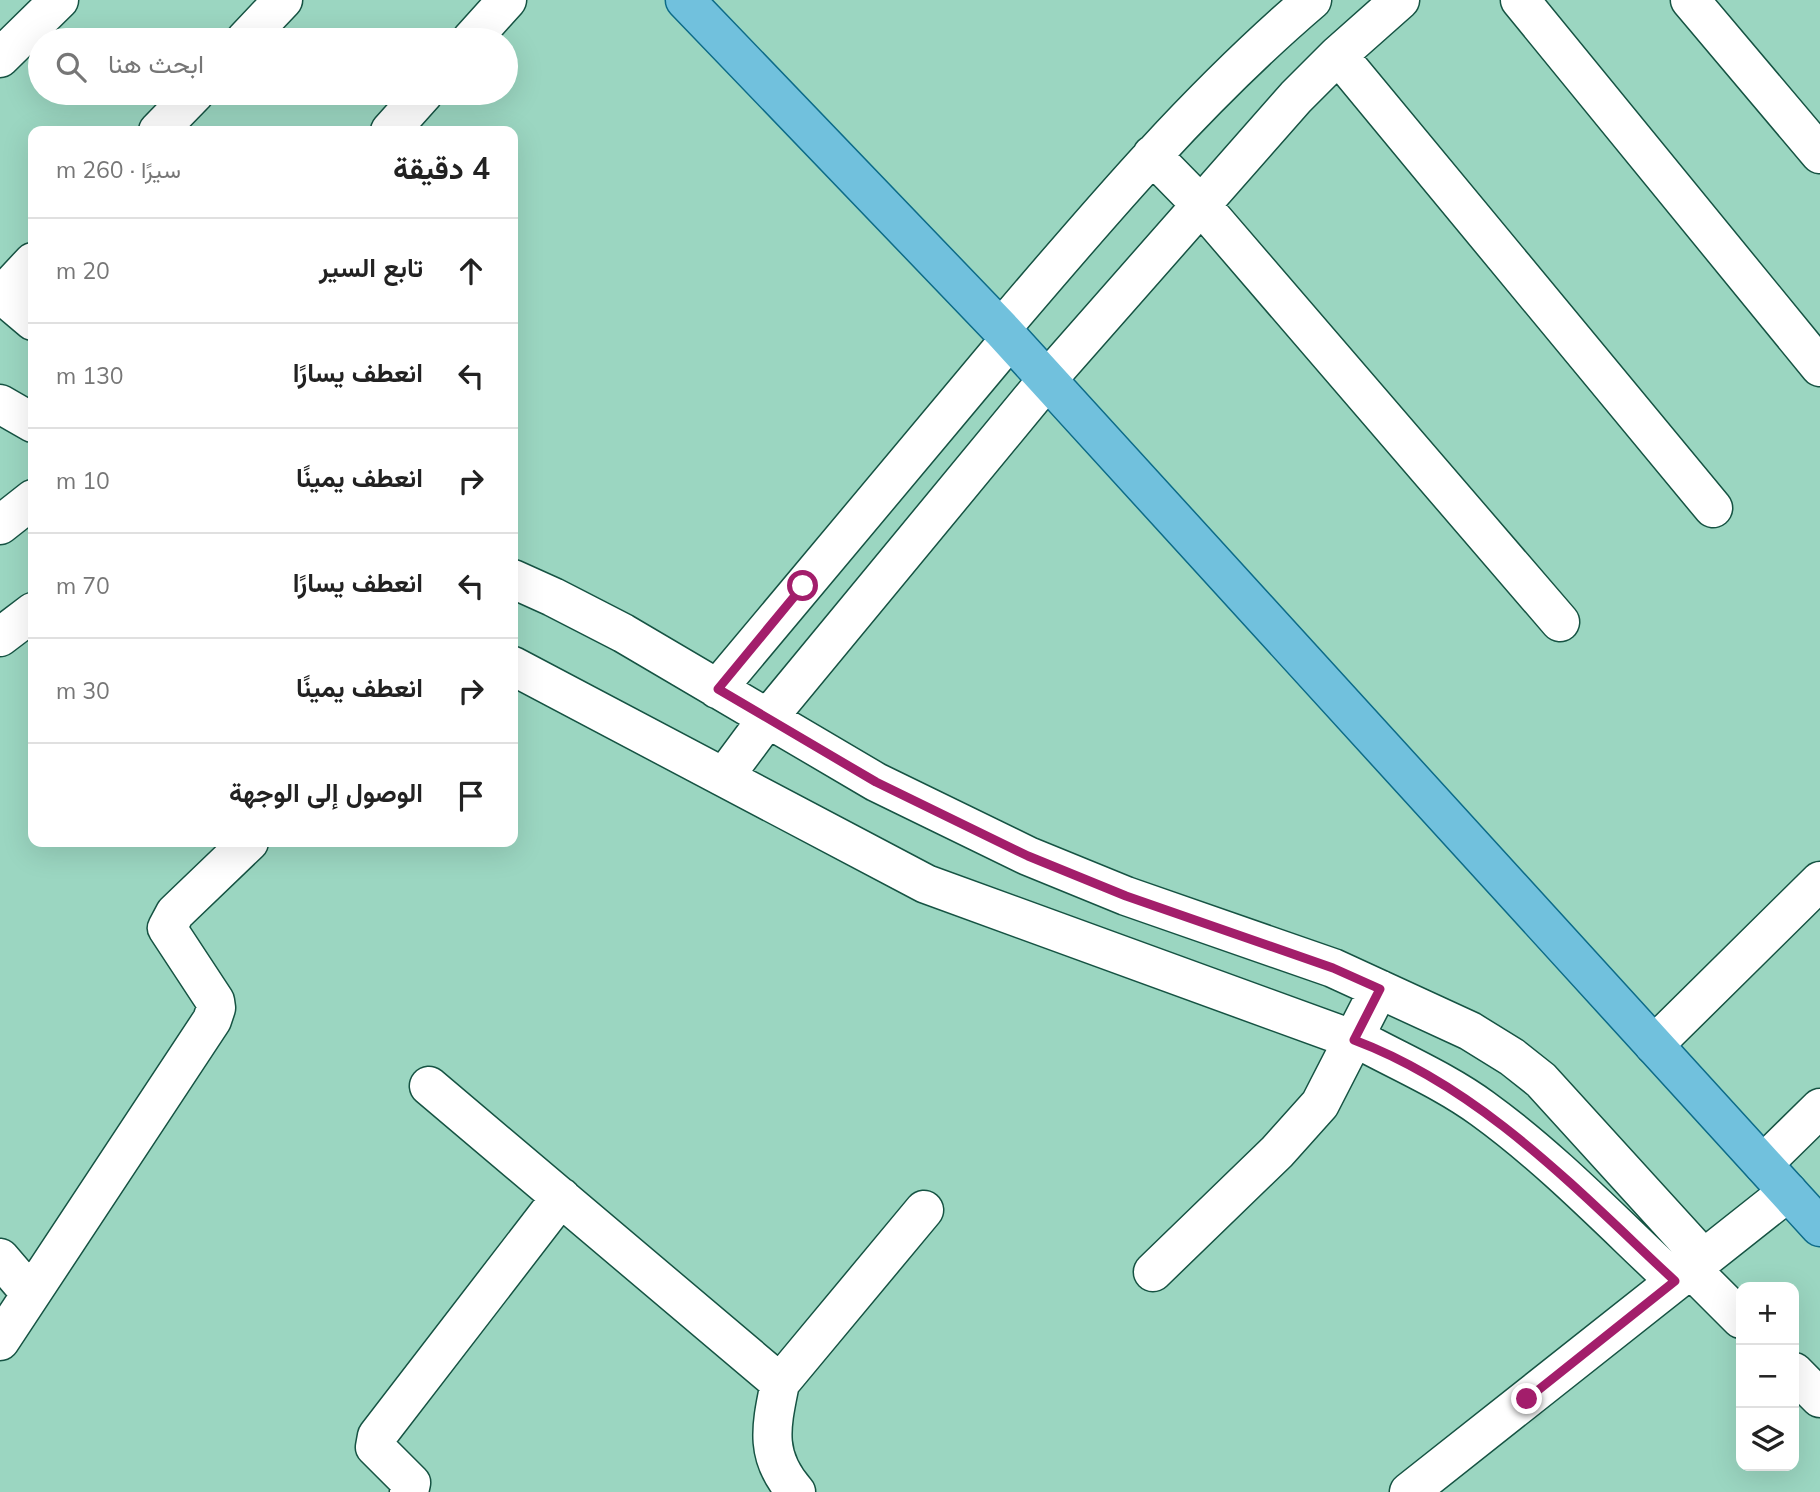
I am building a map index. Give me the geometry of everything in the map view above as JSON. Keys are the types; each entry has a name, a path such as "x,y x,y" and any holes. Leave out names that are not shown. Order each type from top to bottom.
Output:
{"main road":[{"path":"685,0 1005,334 1820,1227"}],"street":[{"path":"31,28 59,0"},
{"path":"256,28 283,0"},
{"path":"482,28 507,0"},
{"path":"718,689 1115,195 1211,93 1312,0"},
{"path":"724,778 767,719 1046,381 1296,97 1400,0"},
{"path":"1520,0 1820,367"},
{"path":"1690,0 1820,154"},
{"path":"0,58 28,30"},
{"path":"1338,55 1713,508"},
{"path":"163,126 183,105"},
{"path":"394,126 413,105"},
{"path":"1152,155 1200,205 1560,622"},
{"path":"28,267 1,294 28,317"},
{"path":"0,404 28,420"},
{"path":"0,524 28,503"},
{"path":"518,581 623,633 876,782 1028,856 1126,896 1333,968 1470,1031 1512,1057 1541,1080 1690,1270"},
{"path":"0,637 28,616"},
{"path":"518,669 926,884 1354,1040 1433,1079 1483,1109 1548,1163 1690,1270 1736,1314"},
{"path":"0,1341 212,1020 215,1001 167,928 175,913 243,847"},
{"path":"1654,1045 1820,881"},
{"path":"1153,1272 1300,1128 1320,1104 1380,989"},
{"path":"429,1086 780,1383"},
{"path":"1763,1164 1820,1108"},
{"path":"1409,1492 1788,1192"},
{"path":"409,1492 411,1483 407,1477 375,1447 377,1436 561,1197"},
{"path":"796,1492 783,1478 774,1458 772,1441 780,1383 924,1210"},
{"path":"0,1258 31,1294"},
{"path":"1799,1377 1820,1398"}],"route":[{"path":"803,586 718,689 876,782 1028,856 1126,896 1333,968 1380,989 1354,1040 1371,1046 1433,1079 1483,1109 1548,1163 1675,1281 1527,1399"}]}
